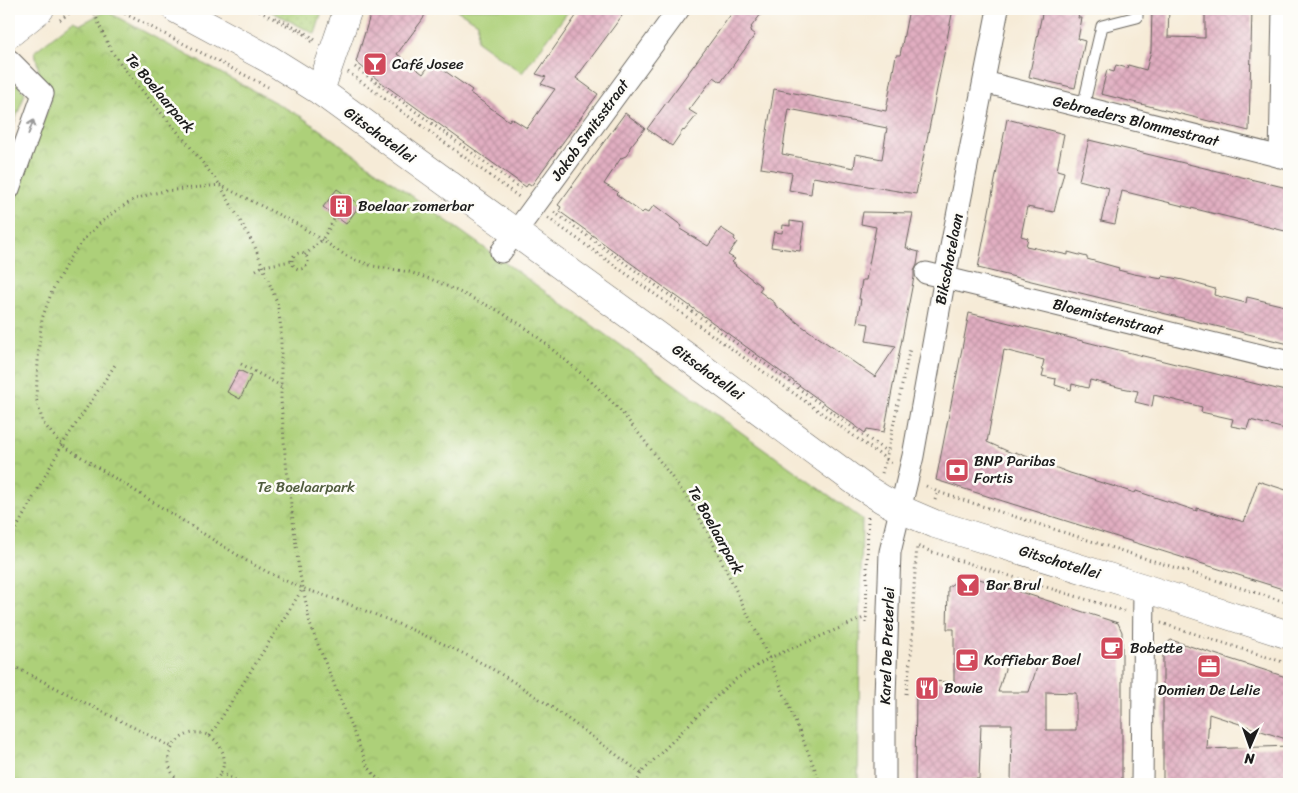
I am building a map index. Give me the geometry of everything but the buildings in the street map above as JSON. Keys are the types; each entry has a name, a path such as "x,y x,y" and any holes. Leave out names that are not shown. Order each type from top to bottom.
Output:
{"street":[{"path":"9,34 40,9"},
{"name":"Gitschotellei","path":"176,9 269,59 320,91 508,242 690,359 882,499 934,524 1144,588 1289,635"},
{"path":"320,91 335,57 348,9"},
{"name":"Jakob Smitsstraat","path":"508,242 679,9"},
{"name":"Bikschotelaan","path":"900,509 913,456 936,275 984,82 998,9"},
{"path":"1282,9 1284,158"},
{"path":"9,60 43,94 9,189"},
{"name":"Gebroeders Blommestraat","path":"984,82 1284,158"},
{"name":"Bloemistenstraat","path":"936,275 1289,362"},
{"name":"Karel De Preterlei","path":"885,784 885,696 890,552 900,509"},
{"path":"1142,784 1144,588"}],"lane":[{"path":"1083,107 1102,26 1137,18 1137,9"}],"path":[{"name":"Te Boelaarpark","path":"93,9 112,52 220,185 255,247 277,302 281,328 281,386 285,454 300,571 310,624 367,765 384,784"},
{"path":"254,9 304,34 780,386 886,459"},
{"path":"259,9 306,32 361,81 888,452"},
{"name":"Te Boelaarpark","path":"220,185 299,225 348,257 373,266 409,272 436,281 498,310 529,330 595,385 619,409 644,440 691,503 708,533 769,658 820,784"},
{"path":"220,185 165,191 133,200 99,224 84,239 69,259 52,291 42,319 36,398 43,423 62,445 247,561 303,588 402,625 497,671 641,773"},
{"path":"305,255 322,240 336,216"},
{"path":"298,253 305,255 308,262 303,268 296,268 292,261 298,253"},
{"path":"256,270 263,266 292,261"},
{"path":"241,364 281,386"},
{"path":"9,542 62,445 115,365"},
{"path":"938,492 1289,603"},
{"path":"636,784 641,773 730,684 769,658 866,616 868,518"},
{"path":"905,703 912,646 917,546 1289,664"},
{"path":"210,736 303,588"},
{"path":"9,664 172,747"},
{"path":"182,784 175,779 168,759 172,747 178,740 186,735 195,733 210,736 220,745 224,754 224,764 221,773 210,784"},
{"path":"221,773 243,784"}],"green space":[{"path":"266,9 323,9 315,34"},
{"path":"455,9 570,9 522,73 477,41 478,23"},
{"name":"Te Boelaarpark","path":"106,11 302,117 862,519 858,784 9,784 9,218 51,100 39,72 35,51 73,21 81,24"},
{"path":"9,76 25,93 9,138 10,96"}],"place":[{"name":"Café Josee","path":"375,64"},
{"name":"Boelaar zomerbar","path":"341,206"},
{"name":"BNP Paribas Fortis","path":"957,470"},
{"name":"Bar Brul","path":"968,585"},
{"name":"Bobette","path":"1112,648"},
{"name":"Koffiebar Boel","path":"967,660"},
{"name":"Domien De Lelie","path":"1209,666"},
{"name":"Bowie","path":"927,688"}]}
